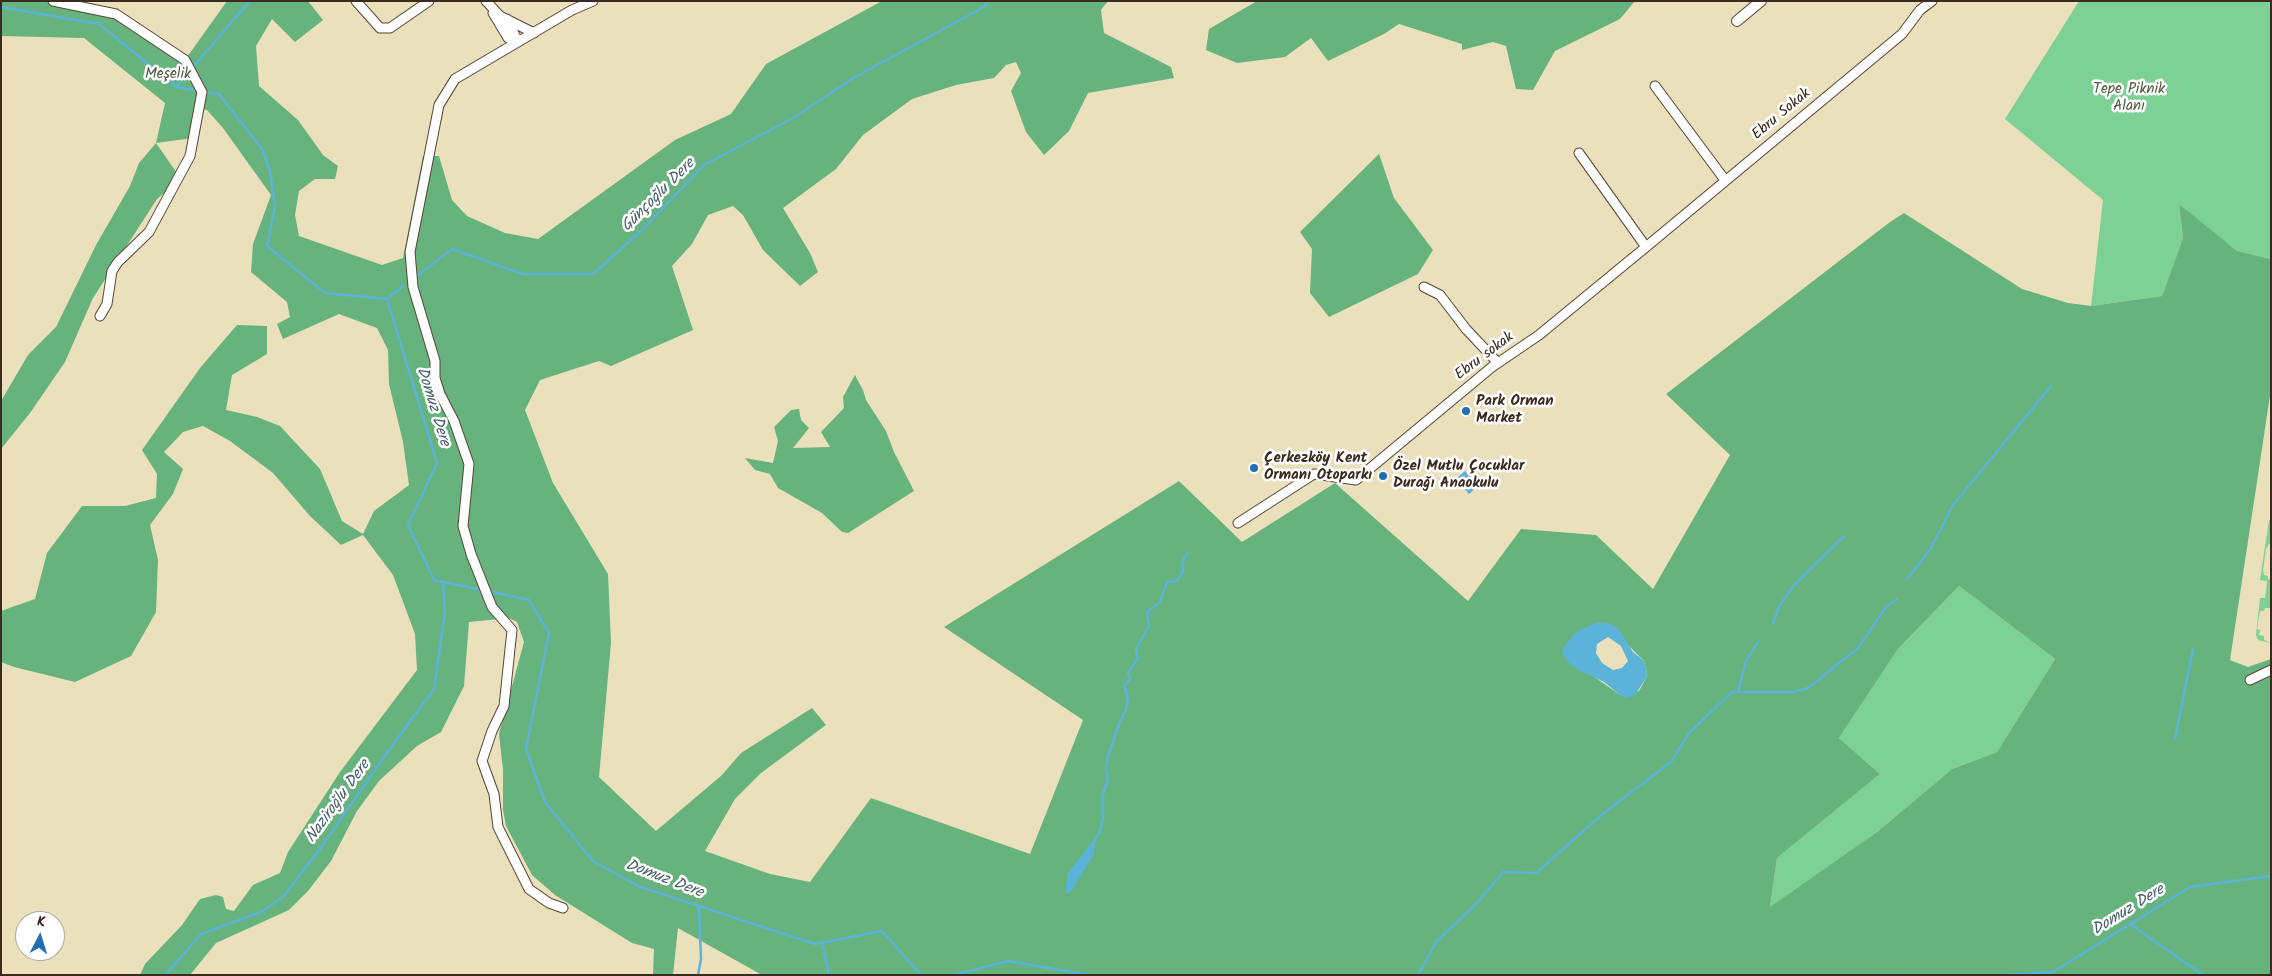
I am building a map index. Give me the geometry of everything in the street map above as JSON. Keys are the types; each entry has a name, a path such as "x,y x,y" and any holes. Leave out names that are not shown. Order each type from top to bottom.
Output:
{"street":[{"path":"53,1 116,14 185,60 202,92 190,156 149,232 118,262 112,271 108,304 100,316"},
{"path":"356,1 380,28 390,28 429,1"},
{"path":"563,908 550,903 528,889 498,828 494,794 482,761 492,730 504,706 512,630 492,607 471,554 463,526 469,464 454,421 440,394 435,378 435,361 413,287 410,252 439,105 455,79 572,10 593,1"},
{"path":"1737,21 1761,1"},
{"name":"Ebru Sokak","path":"1646,247 1902,34 1920,10 1932,1"},
{"path":"487,3 500,16 534,33"},
{"path":"487,3 508,38 518,42"},
{"path":"507,19 518,42"},
{"path":"1655,86 1725,180"},
{"path":"1578,153 1646,247"},
{"name":"Ebru sokak","path":"1238,523 1314,474 1356,480 1498,363 1538,335 1646,247"},
{"path":"1424,287 1440,295 1466,328 1498,363"},
{"path":"2250,680 2271,670"}],"green space":[{"name":"Meşelik","path":"1,1 53,1 116,14 185,60 227,1 308,1 323,20 295,42 272,19 256,46 259,86 298,120 323,155 338,166 335,179 315,179 299,191 295,215 299,236 382,265 403,258 423,156 439,156 452,200 467,216 505,233 538,239 675,140 731,114 766,64 882,1 1108,1 1101,10 1104,33 1171,67 1174,78 1088,93 1069,131 1044,155 1026,132 1011,91 1021,73 1016,62 1006,65 994,78 956,85 912,99 863,135 836,169 783,208 810,253 818,272 800,286 763,250 743,215 733,206 708,215 692,244 672,266 693,330 611,366 599,361 540,380 525,410 553,483 608,574 611,643 599,777 656,831 722,775 741,753 812,708 826,725 761,773 735,799 705,851 770,874 810,882 871,798 1030,854 1083,720 944,627 1179,481 1242,542 1335,483 1468,601 1521,529 1596,535 1653,589 1730,455 1666,394 1890,222 1904,213 2022,289 2068,303 2091,306 2162,296 2183,238 2179,204 2237,251 2271,259 2271,389 2230,660 2248,667 2271,659 2271,975 762,975 678,928 673,975 653,975 654,949 632,943 555,895 532,875 506,826 503,810 503,770 499,734 524,642 517,622 509,618 469,622 464,686 441,732 417,746 379,781 357,811 331,861 308,891 289,910 216,943 190,975 140,975 145,964 182,925 200,899 216,895 223,897 226,909 234,911 253,885 280,873 288,852 340,772 417,670 415,634 393,575 363,535 341,545 310,516 273,473 230,441 203,426 183,432 164,452 183,469 173,494 150,525 158,560 156,612 131,656 75,682 14,667 1,662 1,611 35,599 47,553 82,506 125,506 156,498 157,474 142,450 200,368 237,325 267,326 267,354 232,375 226,410 257,417 280,426 320,469 342,521 363,534 374,511 409,485 403,442 389,384 388,350 377,328 339,314 283,339 277,324 290,317 287,302 251,272 253,244 271,195 223,128 207,110 199,109 193,138 156,143 165,103 84,38 1,36","holes":["1959,586 2055,659 1997,752 1952,769 1877,832 1770,907 1777,858 1880,774 1839,738 1898,649","1597,622 1629,646 1644,661 1647,673 1639,691 1620,695 1593,676"]},
{"path":"1257,1 1635,1 1620,19 1555,51 1533,90 1516,89 1506,46 1493,42 1462,50 1462,44 1399,24 1384,34 1328,61 1311,38 1285,57 1237,63 1206,50 1209,29"},
{"name":"Tepe Piknik Alanı","path":"2079,1 2271,1 2271,259 2237,251 2179,204 2183,238 2162,296 2091,306 2103,200 2005,119"},
{"path":"156,143 181,179 157,199 93,298 65,362 30,413 1,449 1,401 28,355 56,327 96,245 130,186 139,163"},
{"path":"1379,154 1394,198 1433,250 1418,274 1329,317 1310,293 1312,249 1300,232"},
{"path":"855,375 866,400 886,431 894,452 914,491 848,533 842,532 822,513 778,488 770,474 755,470 745,458 773,463 778,441 774,427 791,410 799,409 801,420 809,428 793,448 830,447 821,432 844,408 843,397"},
{"path":"2269,520 2271,520 2271,544 2266,549 2263,570 2264,575 2268,576 2268,579 2271,580 2271,605 2270,608 2260,611 2257,629 2260,630 2259,635 2264,636 2264,640 2271,643 2258,640 2256,635 2260,598 2265,598 2267,581 2260,580"},
{"path":"1959,586 2055,659 1997,752 1952,769 1877,832 1770,908 1777,858 1880,774 1839,738 1898,649"}],"water":[{"path":"1465,471 1478,486 1469,494 1456,479"},
{"path":"1597,622 1608,623 1618,628 1633,652 1644,661 1647,673 1646,678 1635,695 1626,698 1620,695 1604,682 1575,668 1567,661 1562,651 1576,632","holes":["1608,637 1621,646 1628,661 1622,668 1613,670 1602,663 1596,653 1597,644"]},
{"path":"1096,837 1094,854 1070,893 1065,893 1068,873"}],"waterway":[{"path":"192,68 250,1"},
{"name":"Günçoğlu Dere","path":"417,276 452,249 523,274 593,274 642,230 704,165 795,117 855,77 984,7 988,1"},
{"name":"Domuz Dere","path":"1,7 99,24 176,87 199,91"},
{"path":"176,87 189,72"},
{"name":"Domuz Dere","path":"204,92 219,94 262,149 270,171 275,207 267,246 325,293 387,299 437,463 408,525 434,580 482,590"},
{"name":"Günçoğlu Dere","path":"387,299 403,286"},
{"path":"1907,579 1931,548 1953,505 2051,386"},
{"path":"1773,623 1780,605 1794,585 1844,536"},
{"path":"1095,839 1099,834 1103,819 1103,793 1108,780 1107,760 1119,724 1126,710 1128,697 1124,686 1130,679 1128,673 1138,658 1136,649 1149,626 1147,612 1160,602 1167,582 1177,581 1183,571 1183,560 1188,553"},
{"name":"Naziroğlu Dere","path":"165,975 201,934 261,912 283,897 320,849 434,689 445,612 443,582"},
{"name":"Domuz Dere","path":"488,591 529,600 549,633 526,749 545,802 593,861 638,886 815,944 882,931 921,975"},
{"path":"1418,975 1436,942 1477,903 1503,872 1536,873 1606,811 1671,762 1689,733 1732,692 1794,692 1808,688 1858,648 1886,607 1897,599"},
{"path":"1738,692 1746,661 1758,642"},
{"path":"2175,739 2193,649"},
{"name":"Domuz Dere","path":"2004,975 2053,972 2190,887 2271,876"},
{"path":"698,975 701,959 699,907"},
{"path":"2130,924 2203,975"},
{"path":"822,943 829,975"},
{"name":"Domuz Dere","path":"954,975 1008,961 1089,975"},
{"name":"Domuz Dere","path":"1873,975 1904,975"}],"place":[{"name":"Park Orman Market","path":"1466,411"},
{"name":"Çerkezköy Kent Ormanı Otoparkı","path":"1254,468"},
{"name":"Özel Mutlu Çocuklar Durağı Anaokulu","path":"1383,476"}]}
